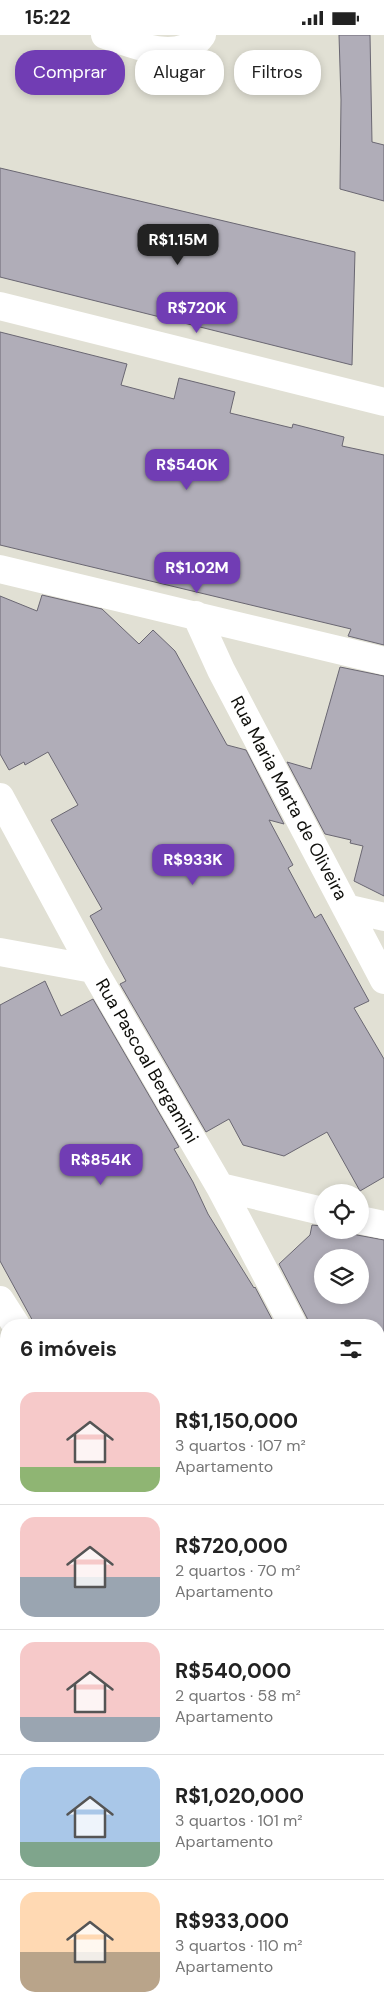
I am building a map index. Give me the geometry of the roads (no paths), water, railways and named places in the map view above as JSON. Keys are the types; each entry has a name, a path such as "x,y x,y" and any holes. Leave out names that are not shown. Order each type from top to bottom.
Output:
{"street":[{"path":"105,35 158,50 178,51 196,43 202,35"},
{"path":"0,306 384,402"},
{"path":"0,569 384,661"},
{"name":"Rua Maria Marta de Oliveira","path":"196,615 221,670 384,979"},
{"name":"Rua Pascoal Bergamini","path":"0,797 93,969 220,1187 290,1319"},
{"path":"346,908 384,917"},
{"path":"0,952 93,969"},
{"path":"220,1187 314,1209"},
{"path":"369,1222 384,1225"},
{"path":"0,1300 12,1319"}]}
